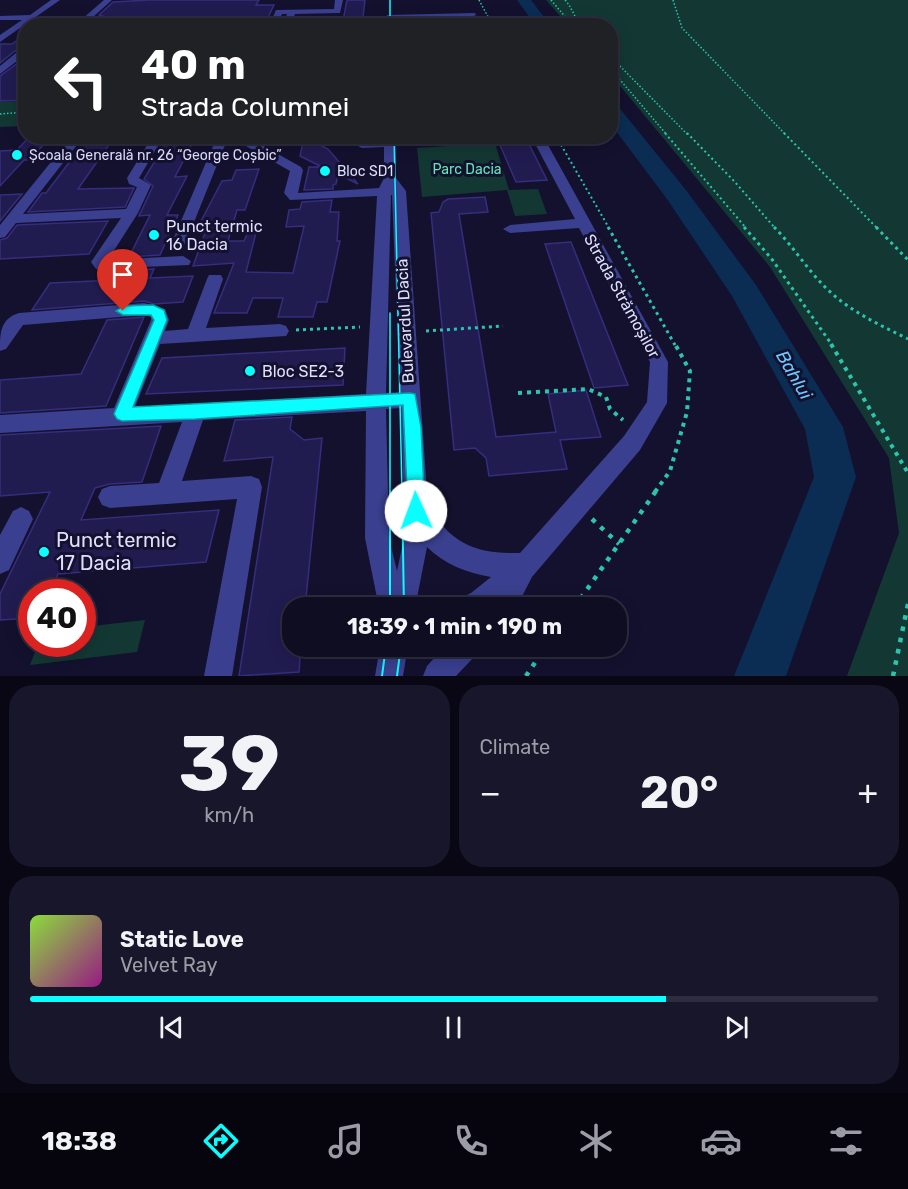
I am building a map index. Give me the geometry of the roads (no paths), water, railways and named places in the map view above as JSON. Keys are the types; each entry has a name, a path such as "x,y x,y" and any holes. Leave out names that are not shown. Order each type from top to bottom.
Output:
{"street":[{"path":"2,17 33,17 56,0"},
{"path":"90,18 108,0"},
{"path":"276,18 279,12 336,14 338,0 330,0"},
{"path":"387,18 395,11"},
{"path":"387,18 470,11 474,18"},
{"path":"290,18 292,12"},
{"path":"0,39 18,27"},
{"path":"10,32 18,32"},
{"path":"0,71 18,57"},
{"path":"0,234 73,144"},
{"path":"153,144 133,178 134,181 144,185 131,213 99,262 102,265 183,261"},
{"path":"179,242 219,144 203,144"},
{"path":"253,144 297,170 291,193 295,197 391,187"},
{"name":"Bulevardul Dacia","path":"390,144 391,187 413,427 417,533 404,597"},
{"name":"Strada Strămoșilor","path":"526,565 632,443 657,402 659,362 582,224 541,144"},
{"name":"Bulevardul Dacia","path":"390,597 377,538 376,402 391,187"},
{"path":"12,219 131,213"},
{"path":"510,229 582,224"},
{"path":"195,336 215,279"},
{"path":"0,344 13,323 19,319 144,309 159,313 160,320 154,338 122,414"},
{"path":"154,338 280,331"},
{"path":"0,424 122,414 196,412 410,399"},
{"path":"167,492 196,412"},
{"path":"110,497 251,487 218,676"},
{"path":"416,511 437,541 465,558 500,567 526,565"},
{"path":"0,561 21,519"},
{"path":"486,597 526,565"},
{"path":"507,597 526,565"},
{"path":"389,676 392,657"},
{"path":"437,676 455,657"}],"waterway":[{"name":"Bahlui","path":"524,0 538,18"},
{"name":"Bahlui","path":"618,119 677,195 745,292 824,427 835,477 760,676"}],"tram line":[{"path":"390,0 390,18"},
{"path":"394,144 402,492"},
{"path":"390,313 390,597"},
{"path":"402,491 404,597"},
{"path":"382,676 385,657"},
{"path":"397,676 400,657"}],"place":[{"name":"Școala Generală nr. 26 “George Coșbic”","path":"17,155"},
{"name":"Bloc SD1","path":"325,171"},
{"name":"Punct termic 16 Dacia","path":"154,235"},
{"name":"Bloc SE2-3","path":"250,371"},
{"name":"Punct termic 17 Dacia","path":"44,552"}],"park label":[{"name":"Parc Dacia","path":"467,169"}]}
